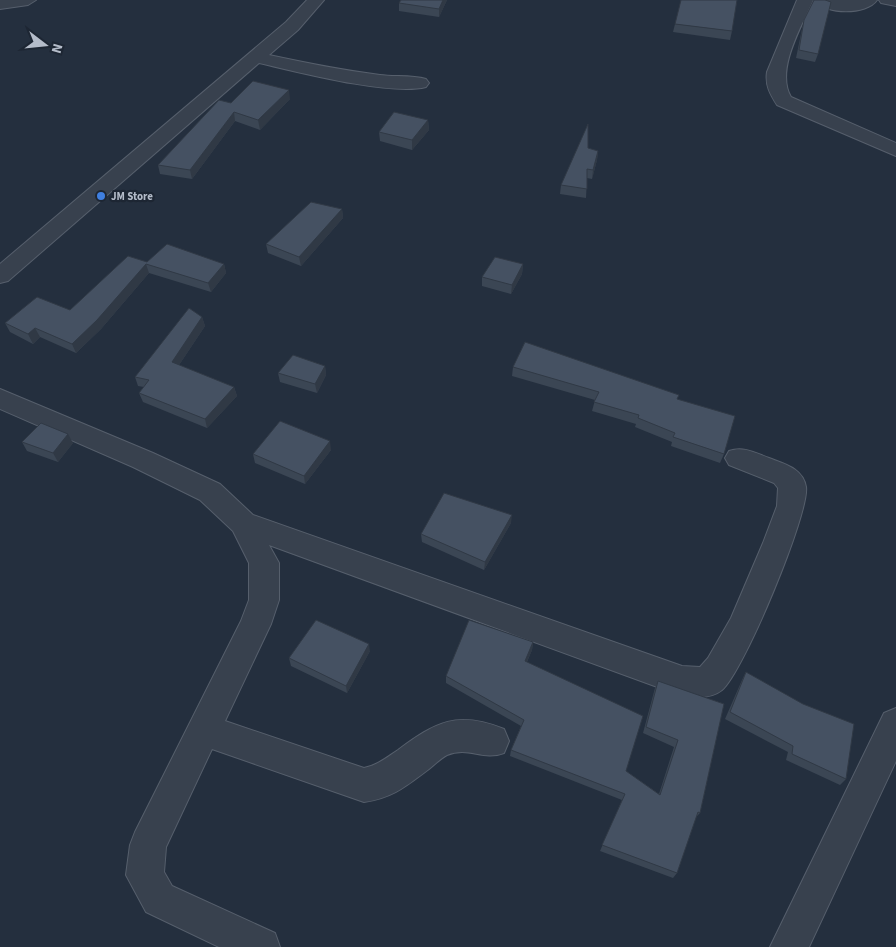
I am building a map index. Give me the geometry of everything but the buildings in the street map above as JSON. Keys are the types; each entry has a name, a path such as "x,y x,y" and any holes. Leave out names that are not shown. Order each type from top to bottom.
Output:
{"street":[{"path":"0,4 28,0"},
{"path":"0,276 292,26 316,0"},
{"path":"805,0 777,67 774,79 775,88 784,101 896,150"},
{"path":"823,0 833,4 854,6 870,0"},
{"path":"887,0 896,2"},
{"path":"255,57 311,70 383,81 420,84"},
{"path":"0,398 143,460 210,492 243,523 264,563 264,600 255,624 148,845 145,875 159,899 260,947"},
{"path":"243,523 682,681 698,684 712,678 730,653 791,506 792,486 784,475 739,458"},
{"path":"789,947 822,883 896,724"},
{"path":"204,730 364,785 383,782 438,741 462,735 492,741"}],"place":[{"name":"JM Store","path":"101,196"}]}
